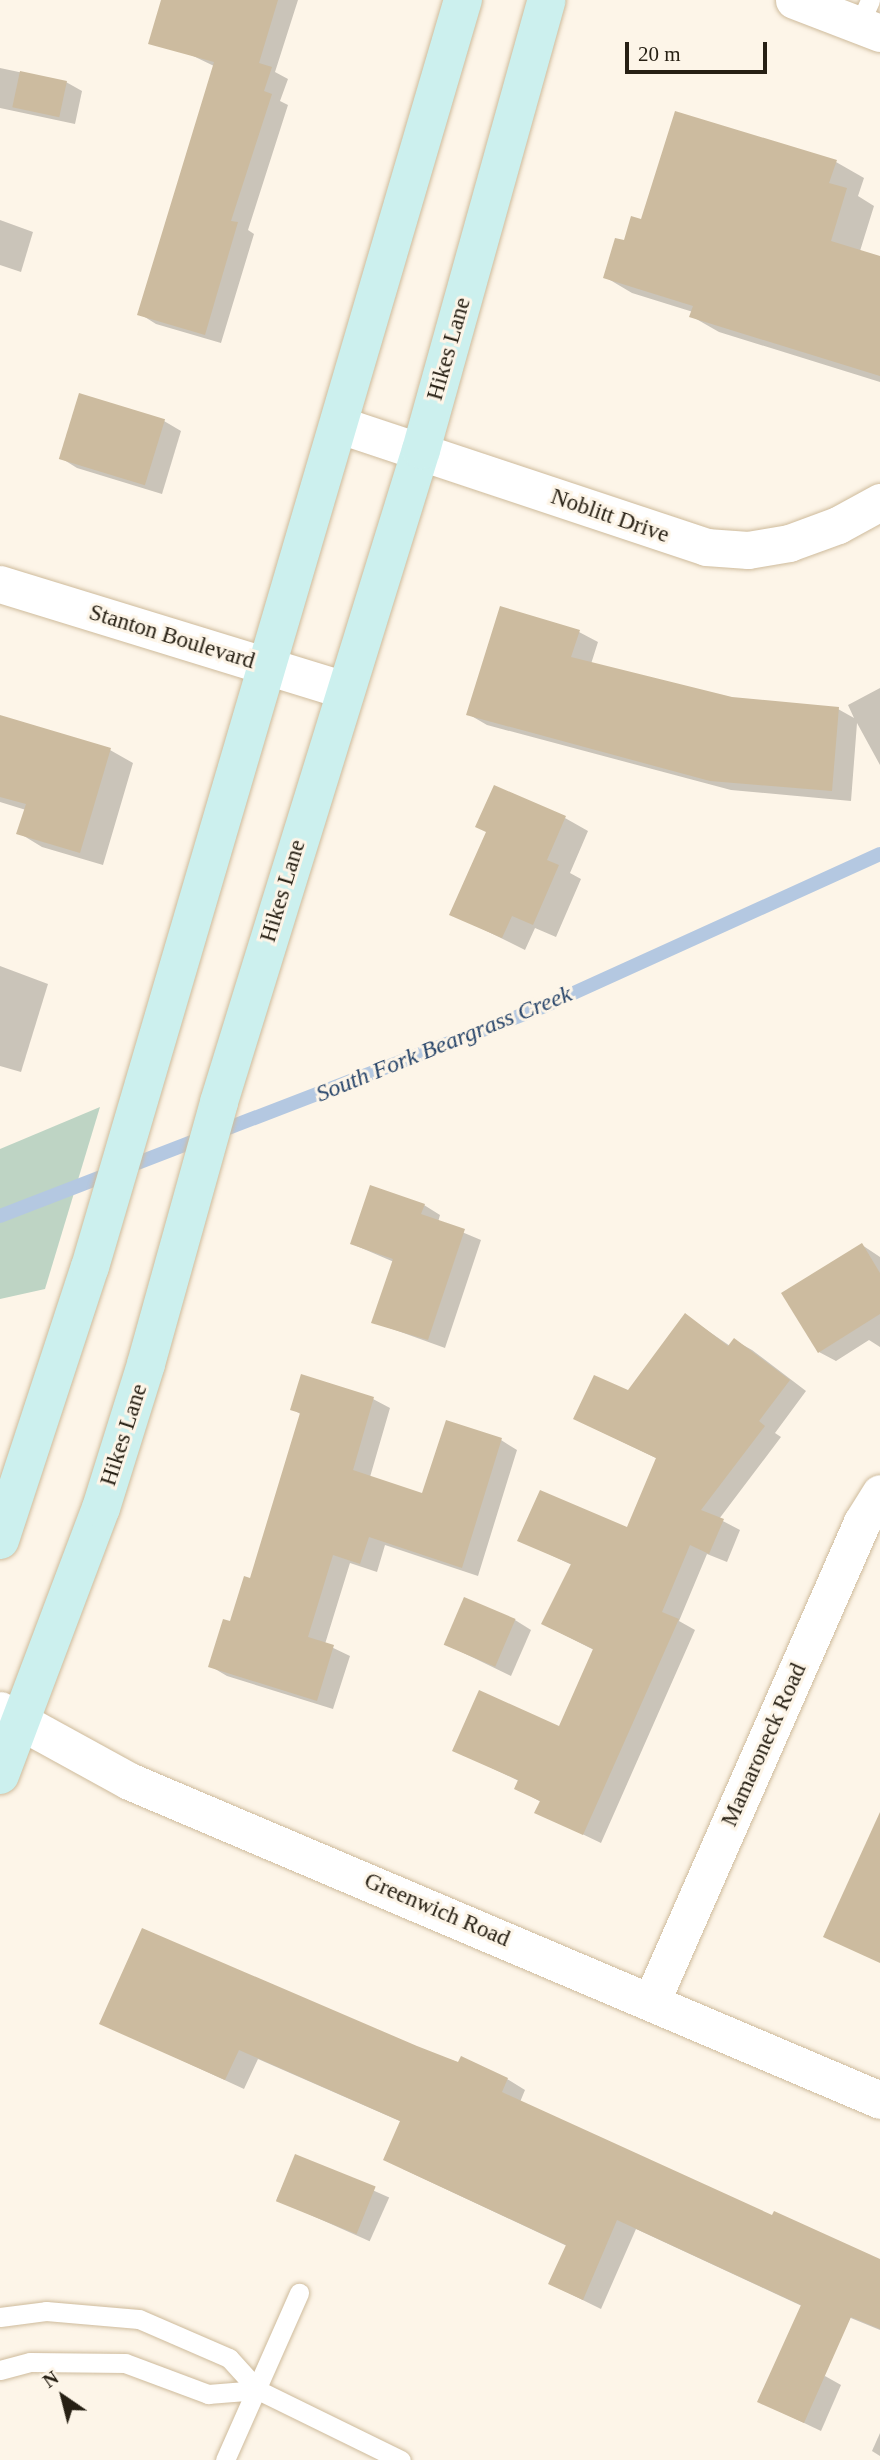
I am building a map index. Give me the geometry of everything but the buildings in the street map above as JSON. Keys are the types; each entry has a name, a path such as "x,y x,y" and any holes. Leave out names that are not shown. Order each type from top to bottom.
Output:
{"main road":[{"path":"0,1540 90,1267 463,0"},
{"name":"Hikes Lane","path":"0,1775 11,1717 101,1508 187,1222 219,1102 344,690 421,450 547,0"}],"street":[{"path":"794,0 870,19"},
{"name":"Noblitt Drive","path":"340,425 706,547 748,550 789,543 838,525 880,502"},
{"name":"Stanton Boulevard","path":"0,584 344,690"},
{"name":"Mamaroneck Road","path":"652,2000 862,1522 880,1493"},
{"name":"Greenwich Road","path":"11,1717 129,1782 652,2000 880,2100"}],"lane":[{"path":"225,2460 299,2293"},
{"path":"0,2317 59,2311 139,2319 229,2358 258,2390 401,2460"},
{"path":"0,2370 30,2362 125,2363 208,2394 258,2390"}],"green space":[{"path":"100,1107 45,1289 0,1299 0,1149"}],"waterway":[{"name":"South Fork Beargrass Creek","path":"0,1216 545,1006 880,854"}]}
